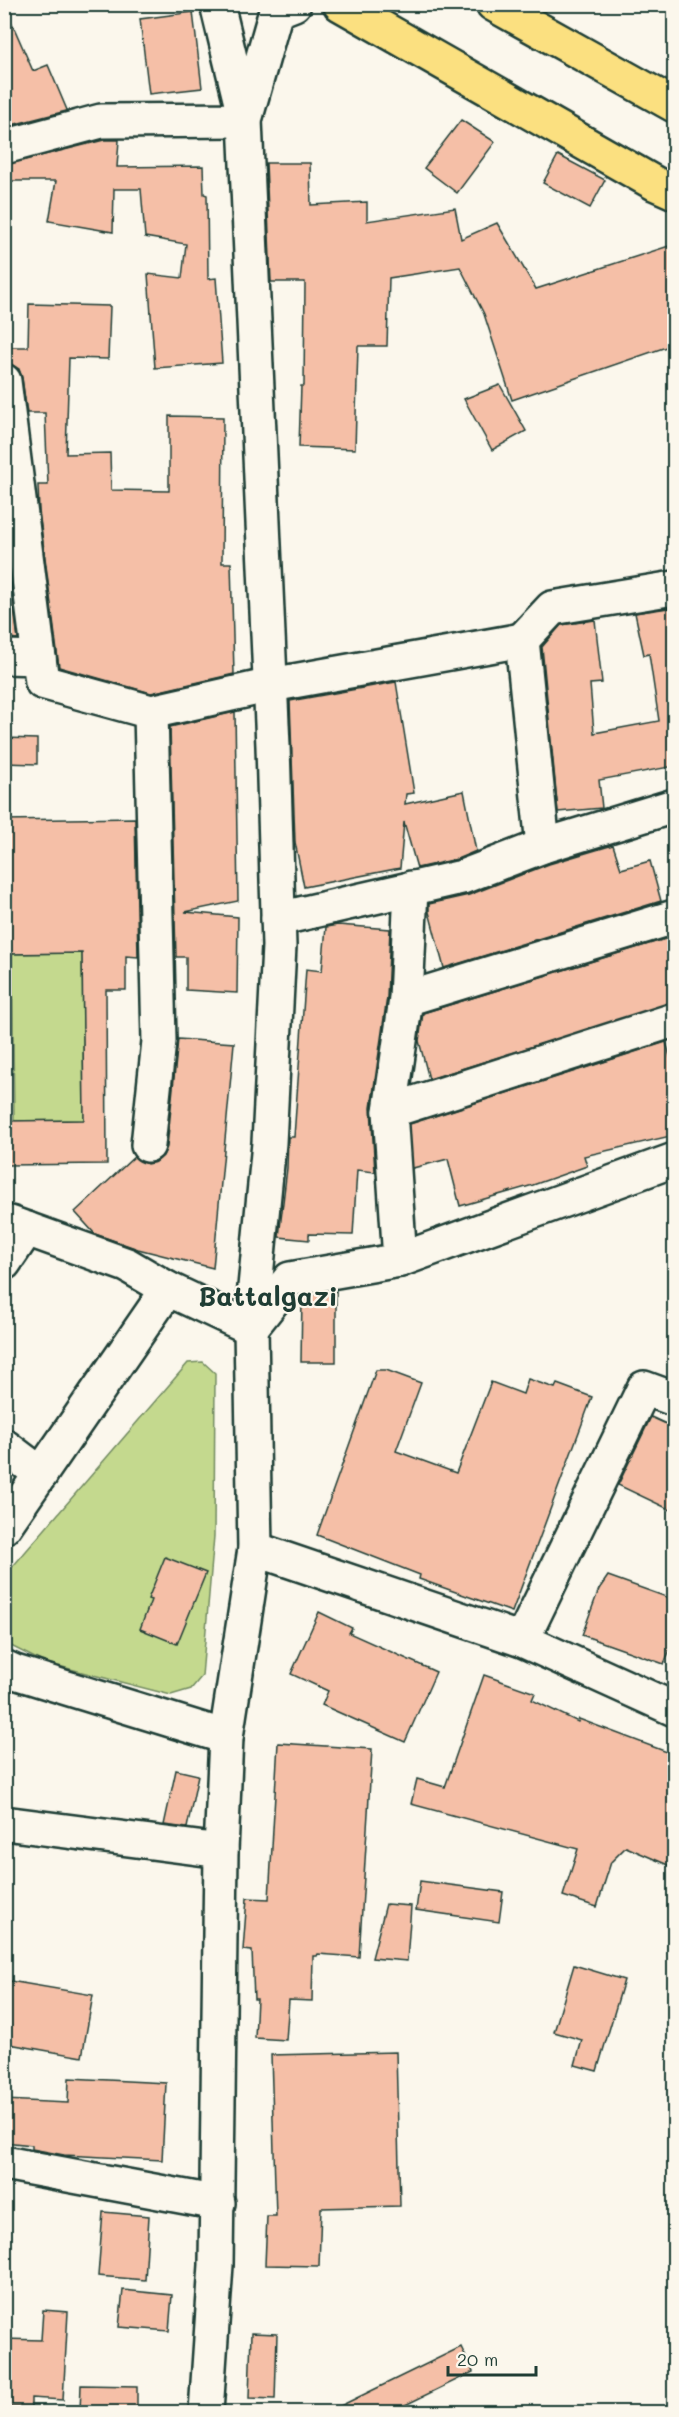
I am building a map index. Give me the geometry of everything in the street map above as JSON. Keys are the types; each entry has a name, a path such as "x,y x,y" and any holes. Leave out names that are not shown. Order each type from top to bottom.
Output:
{"main road":[{"path":"340,4 656,184 675,192"},
{"path":"494,4 675,105"}],"street":[{"path":"206,2412 218,2203 221,1851 226,1737 255,1549 251,1329 269,1143 279,946 271,685 245,120 217,4"},
{"path":"245,120 276,11 294,4"},
{"path":"4,147 101,121 245,120"},
{"path":"4,381 42,682 151,712 271,685 522,640 552,608 675,588"},
{"path":"522,640 543,846"},
{"path":"4,657 39,658"},
{"path":"148,1144 159,1041 151,712"},
{"path":"278,919 462,877 543,846 675,806"},
{"path":"400,1260 390,1111 406,999 411,888"},
{"path":"406,999 675,917"},
{"path":"390,1111 675,1020"},
{"path":"251,1329 290,1279 400,1260 675,1160"},
{"path":"4,1263 16,1226 127,1265 168,1289 251,1329"},
{"path":"4,1527 168,1289"},
{"path":"522,1640 644,1388 675,1399"},
{"path":"4,1446 41,1474"},
{"path":"255,1549 522,1640 675,1709"},
{"path":"4,1667 226,1737"},
{"path":"4,1823 221,1851"},
{"path":"4,2163 218,2203"}],"green space":[{"path":"82,953 84,1120 14,1121 12,954"},
{"path":"203,1362 215,1373 214,1536 202,1676 191,1689 171,1695 43,1662 5,1643 4,1577 188,1363"}],"building":[{"path":"4,5 33,71 48,65 67,110 70,110 4,127"},
{"path":"193,12 202,88 149,94 140,19"},
{"path":"461,120 495,142 457,193 424,168"},
{"path":"104,140 119,140 117,167 203,166 204,194 207,195 208,279 216,278 222,363 155,368 148,274 182,278 186,244 145,237 141,189 114,189 113,232 49,221 56,181 4,181 4,165"},
{"path":"558,155 605,180 590,208 543,183"},
{"path":"266,163 310,163 311,205 367,202 367,221 455,208 461,239 497,223 536,289 675,244 675,344 512,400 484,314 460,267 389,278 387,346 358,346 355,449 299,447 301,386 304,386 305,282 271,282"},
{"path":"29,304 110,306 108,359 69,358 66,454 110,453 111,490 169,491 169,416 223,417 222,563 231,563 234,674 151,693 59,667 39,511 38,485 48,485 45,413 27,413 22,378 19,369 9,363 7,347 28,347"},
{"path":"500,385 526,431 492,450 464,399"},
{"path":"4,535 18,639 4,635"},
{"path":"675,607 675,766 599,780 602,808 558,812 542,647 561,625 595,620 602,683 590,684 594,733 659,721 649,654 644,655 635,613"},
{"path":"396,682 414,793 406,794 405,804 464,791 476,851 457,859 417,868 404,822 400,868 304,887 295,842 290,701"},
{"path":"235,712 238,901 185,912 238,917 237,993 186,990 186,957 176,957 170,727"},
{"path":"4,738 37,739 37,764 4,763"},
{"path":"135,818 138,957 126,956 126,990 106,990 107,1164 4,1165 4,1121 84,1120 82,953 4,954 4,820"},
{"path":"613,845 621,869 650,861 661,901 444,968 429,912 429,904 469,895 549,864"},
{"path":"338,925 390,929 387,997 371,1108 375,1172 357,1170 353,1235 309,1234 309,1240 279,1237 288,1137 294,1137 306,969 322,971 326,927"},
{"path":"675,936 675,1002 429,1079 419,1041 423,1013"},
{"path":"178,1039 234,1043 213,1268 138,1249 95,1234 75,1212 134,1157 147,1164 156,1162 163,1156 167,1147"},
{"path":"666,1042 675,1074 675,1135 584,1156 587,1166 533,1185 460,1206 448,1159 413,1168 410,1124"},
{"path":"336,1291 336,1362 301,1362 302,1296"},
{"path":"376,1370 386,1370 421,1383 396,1451 456,1473 491,1382 523,1394 528,1379 555,1388 557,1384 592,1397 512,1612 419,1579 420,1575 317,1535"},
{"path":"651,1417 675,1428 675,1512 618,1485"},
{"path":"165,1557 206,1573 177,1644 140,1629 151,1600 148,1599"},
{"path":"608,1576 675,1600 675,1637 664,1664 582,1635 599,1589"},
{"path":"319,1612 352,1628 349,1633 436,1672 405,1742 322,1705 328,1691 291,1674"},
{"path":"484,1675 535,1693 532,1700 578,1722 579,1719 675,1755 675,1868 626,1847 611,1862 597,1907 563,1896 578,1849 411,1804 417,1779 445,1787"},
{"path":"278,1743 372,1749 359,1957 318,1954 313,1956 312,2001 289,2000 286,2040 255,2038 257,1999 254,1999 252,1951 243,1950 247,1898 269,1899"},
{"path":"176,1770 198,1775 187,1828 164,1825"},
{"path":"420,1881 503,1892 499,1922 416,1910"},
{"path":"386,1904 411,1906 407,1961 372,1958"},
{"path":"574,1965 624,1980 597,2071 575,2065 582,2040 554,2032"},
{"path":"4,1980 93,1995 82,2057 4,2043"},
{"path":"396,2052 400,2206 321,2208 319,2266 265,2265 267,2216 276,2216 271,2055"},
{"path":"69,2078 166,2083 162,2160 64,2155 32,2149 32,2145 4,2142 4,2100 68,2103"},
{"path":"103,2212 149,2216 145,2280 98,2276"},
{"path":"123,2290 172,2295 169,2331 119,2327"},
{"path":"43,2310 68,2312 63,2400 31,2398 31,2407 4,2407 4,2339 41,2340"},
{"path":"251,2333 277,2334 275,2399 249,2398"},
{"path":"461,2347 473,2372 391,2412 328,2412"},
{"path":"81,2385 137,2386 137,2412 80,2412"}],"district":[{"name":"Battalgazi","path":"268,1297"}]}
